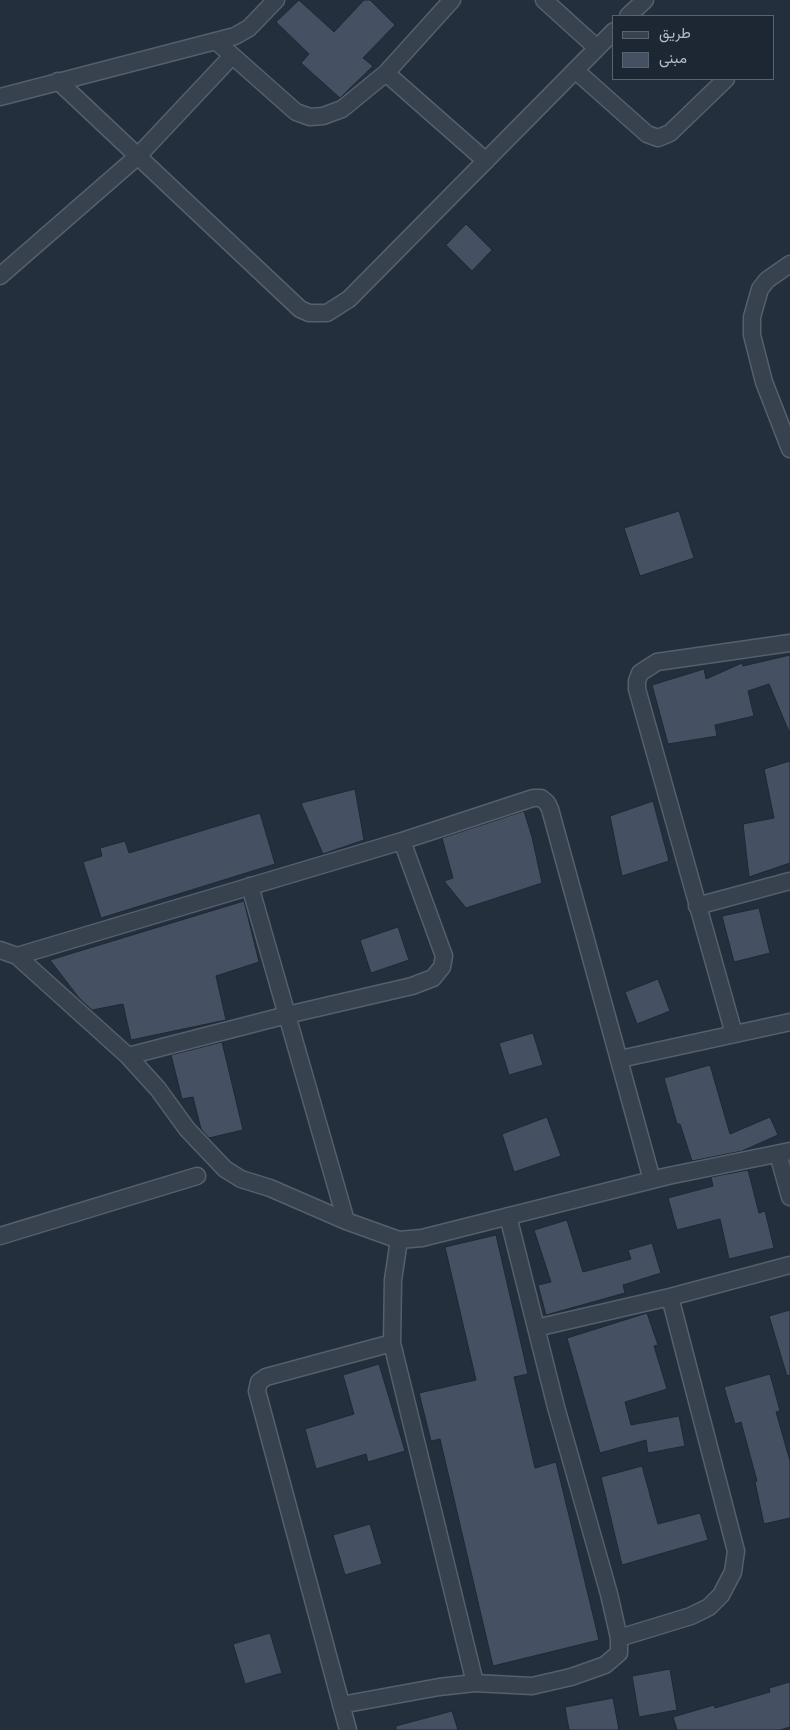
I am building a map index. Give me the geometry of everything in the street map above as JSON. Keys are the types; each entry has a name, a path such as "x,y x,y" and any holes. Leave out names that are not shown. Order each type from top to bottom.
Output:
{"street":[{"path":"0,98 235,36 249,28 276,0"},
{"path":"217,42 296,112 310,117 336,112 386,73 452,0"},
{"path":"544,0 597,48"},
{"path":"629,15 644,0"},
{"path":"58,82 300,309 327,313 338,308 349,299 612,33"},
{"path":"0,276 138,156 232,56"},
{"path":"575,70 647,134 658,138 675,129 725,80"},
{"path":"386,73 486,161"},
{"path":"790,264 772,276 760,289 752,317 752,336 764,382 790,450"},
{"path":"734,1034 637,689 637,681 640,673 657,662 790,643"},
{"path":"17,956 402,842 533,798 544,800 555,828 652,1180"},
{"path":"128,1056 287,1015 412,986 433,978 442,968 444,956 402,842"},
{"path":"697,906 790,881"},
{"path":"250,886 346,1221"},
{"path":"0,950 17,956 128,1056 158,1089 188,1129 225,1169 241,1179 270,1188 346,1221 399,1240 422,1238 652,1180 784,1152 790,1197"},
{"path":"620,1059 790,1022"},
{"path":"0,1236 197,1176"},
{"path":"341,1705 439,1687 475,1683 532,1686 571,1677 605,1664 619,1652 620,1638 536,1328 508,1216"},
{"path":"399,1240 393,1280 392,1343 475,1683"},
{"path":"536,1328 670,1297 790,1265"},
{"path":"620,1638 692,1616 709,1607 721,1595 733,1572 736,1552 670,1297"},
{"path":"348,1730 257,1391 259,1382 266,1377 392,1343"}],"building":[{"path":"299,0 334,32 364,0 370,0 395,25 363,58 373,66 340,98 301,63 309,54 276,22"},
{"path":"466,224 492,250 472,271 446,245"},
{"path":"679,511 694,558 640,576 624,528"},
{"path":"790,655 790,734 769,684 748,691 754,716 715,725 717,736 668,744 652,685 704,669 706,679 742,663 743,666"},
{"path":"790,761 790,863 749,877 743,824 774,818 764,769"},
{"path":"355,789 364,840 323,854 301,803"},
{"path":"653,801 669,861 622,876 610,816"},
{"path":"524,811 542,883 466,908 444,881 453,878 442,838"},
{"path":"260,813 275,864 101,918 83,862 102,856 100,848 125,841 129,853"},
{"path":"244,901 259,962 216,976 226,1020 131,1040 123,1004 92,1010 79,998 50,960"},
{"path":"759,908 770,953 734,962 722,916"},
{"path":"398,927 409,960 371,973 360,940"},
{"path":"658,979 670,1011 637,1024 625,992"},
{"path":"533,1033 543,1065 509,1075 499,1043"},
{"path":"222,1042 243,1130 209,1138 201,1129 193,1097 182,1099 171,1055"},
{"path":"710,1065 730,1134 770,1117 778,1135 742,1151 692,1161 680,1124 677,1124 664,1078"},
{"path":"547,1117 561,1156 514,1172 502,1134"},
{"path":"748,1170 759,1213 765,1211 774,1248 729,1259 720,1219 677,1230 668,1198 713,1186 711,1177"},
{"path":"567,1220 583,1272 631,1259 628,1250 652,1243 661,1273 623,1285 625,1293 546,1315 538,1285 551,1282 534,1230"},
{"path":"496,1235 528,1374 514,1377 535,1468 556,1462 599,1640 493,1666 440,1439 431,1441 419,1393 476,1380 445,1247"},
{"path":"790,1310 790,1375 787,1376 769,1316"},
{"path":"647,1313 658,1345 654,1346 667,1389 625,1402 631,1425 679,1416 685,1446 648,1453 646,1440 600,1453 567,1338"},
{"path":"379,1364 405,1451 368,1462 366,1454 316,1469 305,1429 354,1414 343,1375"},
{"path":"770,1374 780,1411 776,1412 790,1461 790,1518 764,1524 755,1482 757,1481 741,1422 735,1424 724,1387"},
{"path":"642,1466 658,1524 700,1513 708,1540 622,1565 601,1477"},
{"path":"370,1524 382,1564 345,1575 333,1535"},
{"path":"270,1633 282,1673 245,1684 233,1644"},
{"path":"670,1669 677,1710 639,1717 632,1676"},
{"path":"790,1682 790,1727 780,1730 677,1730 673,1717 714,1705 715,1708 770,1692 769,1688"},
{"path":"613,1698 619,1730 569,1730 565,1707"},
{"path":"452,1711 458,1730 396,1730 396,1726"}]}
